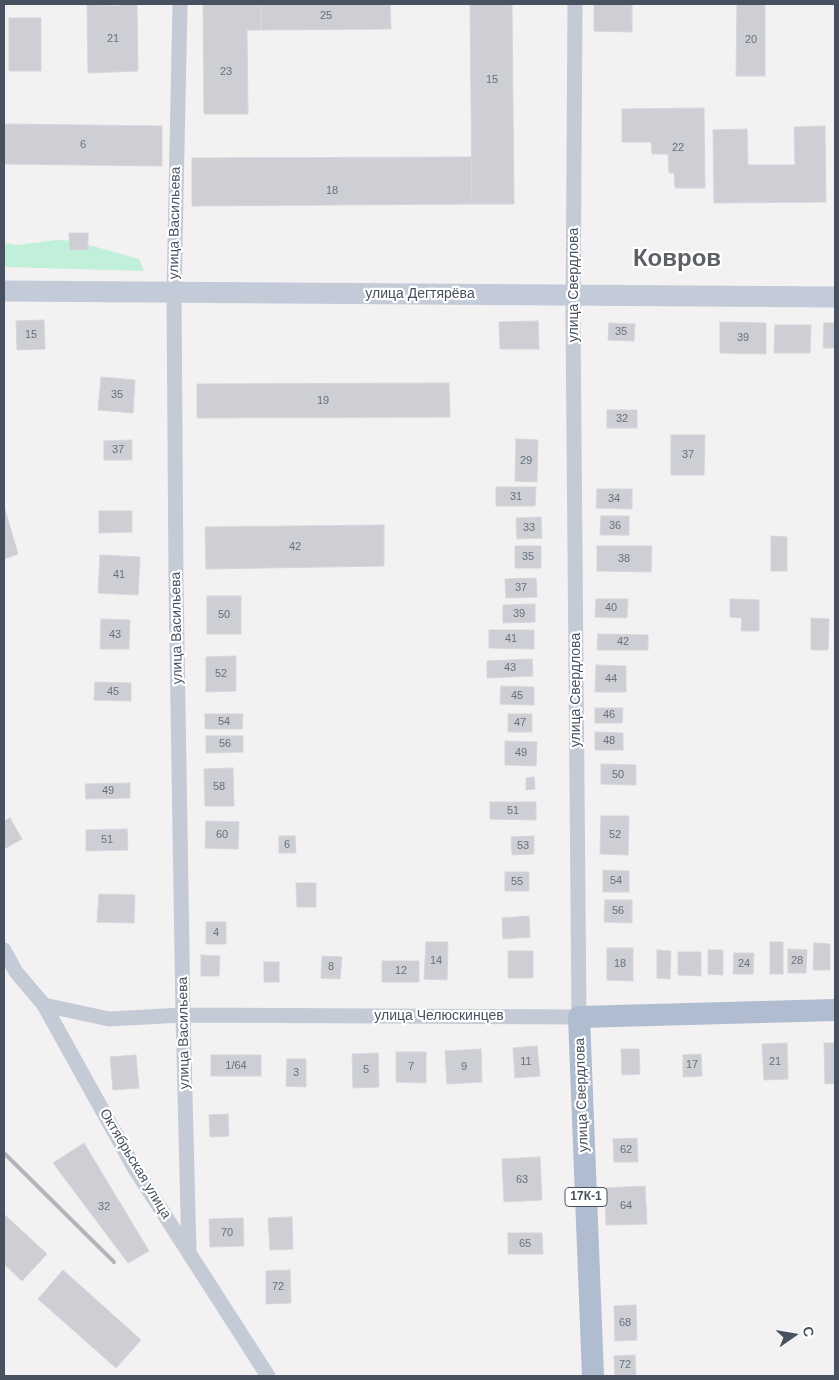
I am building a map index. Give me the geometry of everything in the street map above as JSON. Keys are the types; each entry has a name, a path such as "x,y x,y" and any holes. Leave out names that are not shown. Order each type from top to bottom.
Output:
{"main road":[{"name":"улица Дегтярёва","path":"4,291 835,297"},
{"name":"улица Челюскинцев","path":"579,1017 835,1010"},
{"name":"улица Свердлова","path":"579,1017 593,1376"}],"street":[{"name":"улица Васильева","path":"180,4 174,292 176,603 189,1252"},
{"name":"улица Свердлова","path":"575,4 574,294 579,1017"},
{"name":"Октябрьская улица","path":"4,950 16,972 44,1005 136,1169 268,1376"},
{"name":"улица Челюскинцев","path":"44,1005 109,1019 183,1015 579,1017"}],"green space":[{"path":"57,240 75,241 139,259 144,271 4,267 4,243 17,245"}],"building":[{"path":"87,4 118,6 119,4 137,4 138,71 88,73"},
{"path":"203,4 261,4 261,30 247,30 248,114 204,114"},
{"path":"261,4 390,4 391,29 261,30"},
{"path":"470,4 512,4 514,204 472,204"},
{"path":"594,4 632,4 632,32 594,31"},
{"path":"737,4 765,4 765,76 736,76"},
{"path":"9,18 41,18 41,71 9,71"},
{"path":"704,108 705,188 675,188 674,173 669,173 668,154 652,154 651,142 622,142 622,109"},
{"path":"4,124 162,126 162,166 4,164"},
{"path":"825,126 826,202 714,203 713,130 747,129 748,165 795,165 794,127"},
{"path":"471,157 472,204 192,206 192,158"},
{"path":"69,233 88,233 88,250 70,250"},
{"path":"44,320 45,349 17,350 16,321"},
{"path":"538,321 539,349 500,349 499,322"},
{"path":"720,322 766,323 766,354 720,353"},
{"path":"609,323 635,324 634,341 608,340"},
{"path":"824,323 835,323 835,348 823,348"},
{"path":"775,325 811,325 810,353 774,353"},
{"path":"101,377 135,380 133,413 98,410"},
{"path":"449,383 450,417 197,418 197,384"},
{"path":"607,410 637,410 637,428 607,428"},
{"path":"671,435 705,435 704,475 671,475"},
{"path":"516,439 538,440 537,482 515,481"},
{"path":"132,440 132,460 104,460 104,441"},
{"path":"496,487 536,487 535,506 496,506"},
{"path":"597,489 632,489 632,509 596,508"},
{"path":"4,506 18,554 4,559"},
{"path":"99,511 132,511 132,532 99,533"},
{"path":"601,516 629,516 629,535 600,535"},
{"path":"541,517 542,538 517,539 516,518"},
{"path":"384,525 384,566 206,569 205,527"},
{"path":"771,536 787,537 787,571 771,571"},
{"path":"515,546 541,546 541,568 515,568"},
{"path":"597,546 652,546 651,572 597,571"},
{"path":"100,555 140,557 138,595 98,593"},
{"path":"536,578 537,597 506,598 505,579"},
{"path":"207,596 241,596 241,634 207,634"},
{"path":"596,599 628,599 627,618 595,617"},
{"path":"730,599 759,600 759,631 741,631 742,618 730,617"},
{"path":"535,604 535,622 503,623 503,605"},
{"path":"811,618 829,619 828,650 811,650"},
{"path":"101,619 130,620 129,649 100,649"},
{"path":"489,630 534,630 534,649 489,648"},
{"path":"598,634 648,635 648,650 597,650"},
{"path":"236,656 236,691 206,692 206,657"},
{"path":"532,659 533,676 487,678 487,661"},
{"path":"596,665 626,666 626,692 595,692"},
{"path":"95,682 131,683 131,701 94,700"},
{"path":"501,686 534,687 534,705 500,704"},
{"path":"595,708 623,708 622,723 595,723"},
{"path":"205,714 243,714 242,729 205,729"},
{"path":"508,714 532,714 532,732 508,732"},
{"path":"595,732 623,733 623,750 595,750"},
{"path":"206,736 243,736 243,752 206,753"},
{"path":"505,741 537,742 536,766 505,765"},
{"path":"601,764 636,765 636,785 601,784"},
{"path":"233,768 234,806 205,806 204,769"},
{"path":"534,777 535,789 526,790 526,778"},
{"path":"130,783 130,798 86,799 85,784"},
{"path":"490,802 536,802 536,820 490,819"},
{"path":"601,816 629,816 628,855 600,854"},
{"path":"10,818 22,839 4,849 4,821"},
{"path":"206,821 239,822 238,849 205,848"},
{"path":"127,829 128,850 86,851 86,830"},
{"path":"279,836 295,836 296,853 279,853"},
{"path":"534,836 534,854 512,855 511,837"},
{"path":"603,870 629,871 629,892 603,892"},
{"path":"505,872 529,872 529,891 505,891"},
{"path":"296,883 316,883 316,907 297,907"},
{"path":"99,894 135,895 134,923 97,922"},
{"path":"605,900 632,900 632,923 604,922"},
{"path":"529,916 530,937 503,939 502,918"},
{"path":"206,922 226,922 226,944 206,944"},
{"path":"426,942 448,942 447,980 424,979"},
{"path":"770,942 783,942 783,974 770,974"},
{"path":"814,943 830,944 830,970 813,970"},
{"path":"607,948 633,948 633,981 607,980"},
{"path":"788,949 807,950 806,973 788,973"},
{"path":"657,950 671,951 670,979 657,978"},
{"path":"708,950 723,950 723,975 708,974"},
{"path":"508,951 533,951 533,978 508,978"},
{"path":"678,952 701,952 701,976 678,975"},
{"path":"734,953 754,953 753,974 733,974"},
{"path":"201,955 220,956 219,976 201,976"},
{"path":"322,956 342,957 340,979 321,978"},
{"path":"382,961 419,961 419,982 382,982"},
{"path":"264,962 279,962 279,982 264,982"},
{"path":"787,1043 788,1079 764,1080 762,1044"},
{"path":"824,1043 835,1043 835,1083 825,1084"},
{"path":"537,1046 540,1076 515,1078 513,1048"},
{"path":"481,1049 482,1082 447,1084 445,1051"},
{"path":"621,1049 639,1049 640,1074 622,1075"},
{"path":"396,1052 426,1052 426,1083 396,1082"},
{"path":"378,1053 379,1087 353,1088 352,1054"},
{"path":"701,1054 702,1076 683,1077 683,1055"},
{"path":"136,1055 139,1088 113,1090 110,1057"},
{"path":"211,1055 261,1055 261,1076 211,1076"},
{"path":"287,1059 306,1059 306,1087 286,1086"},
{"path":"228,1114 229,1136 210,1137 209,1115"},
{"path":"637,1138 638,1162 614,1162 613,1139"},
{"path":"84,1143 149,1251 128,1263 53,1163"},
{"path":"540,1157 542,1200 504,1202 502,1159"},
{"path":"645,1186 647,1224 606,1225 605,1188"},
{"path":"4,1214 47,1254 22,1281 4,1264"},
{"path":"292,1217 293,1249 270,1250 268,1218"},
{"path":"243,1218 244,1246 210,1247 209,1219"},
{"path":"508,1233 542,1233 543,1254 508,1254"},
{"path":"63,1270 141,1340 116,1368 38,1299"},
{"path":"290,1270 291,1303 266,1304 266,1271"},
{"path":"636,1305 637,1340 615,1341 614,1306"},
{"path":"635,1355 636,1375 615,1376 614,1356"}],"railway":[{"path":"4,1153 114,1262"}],"district":[{"name":"Ковров","path":"677,259"}]}
